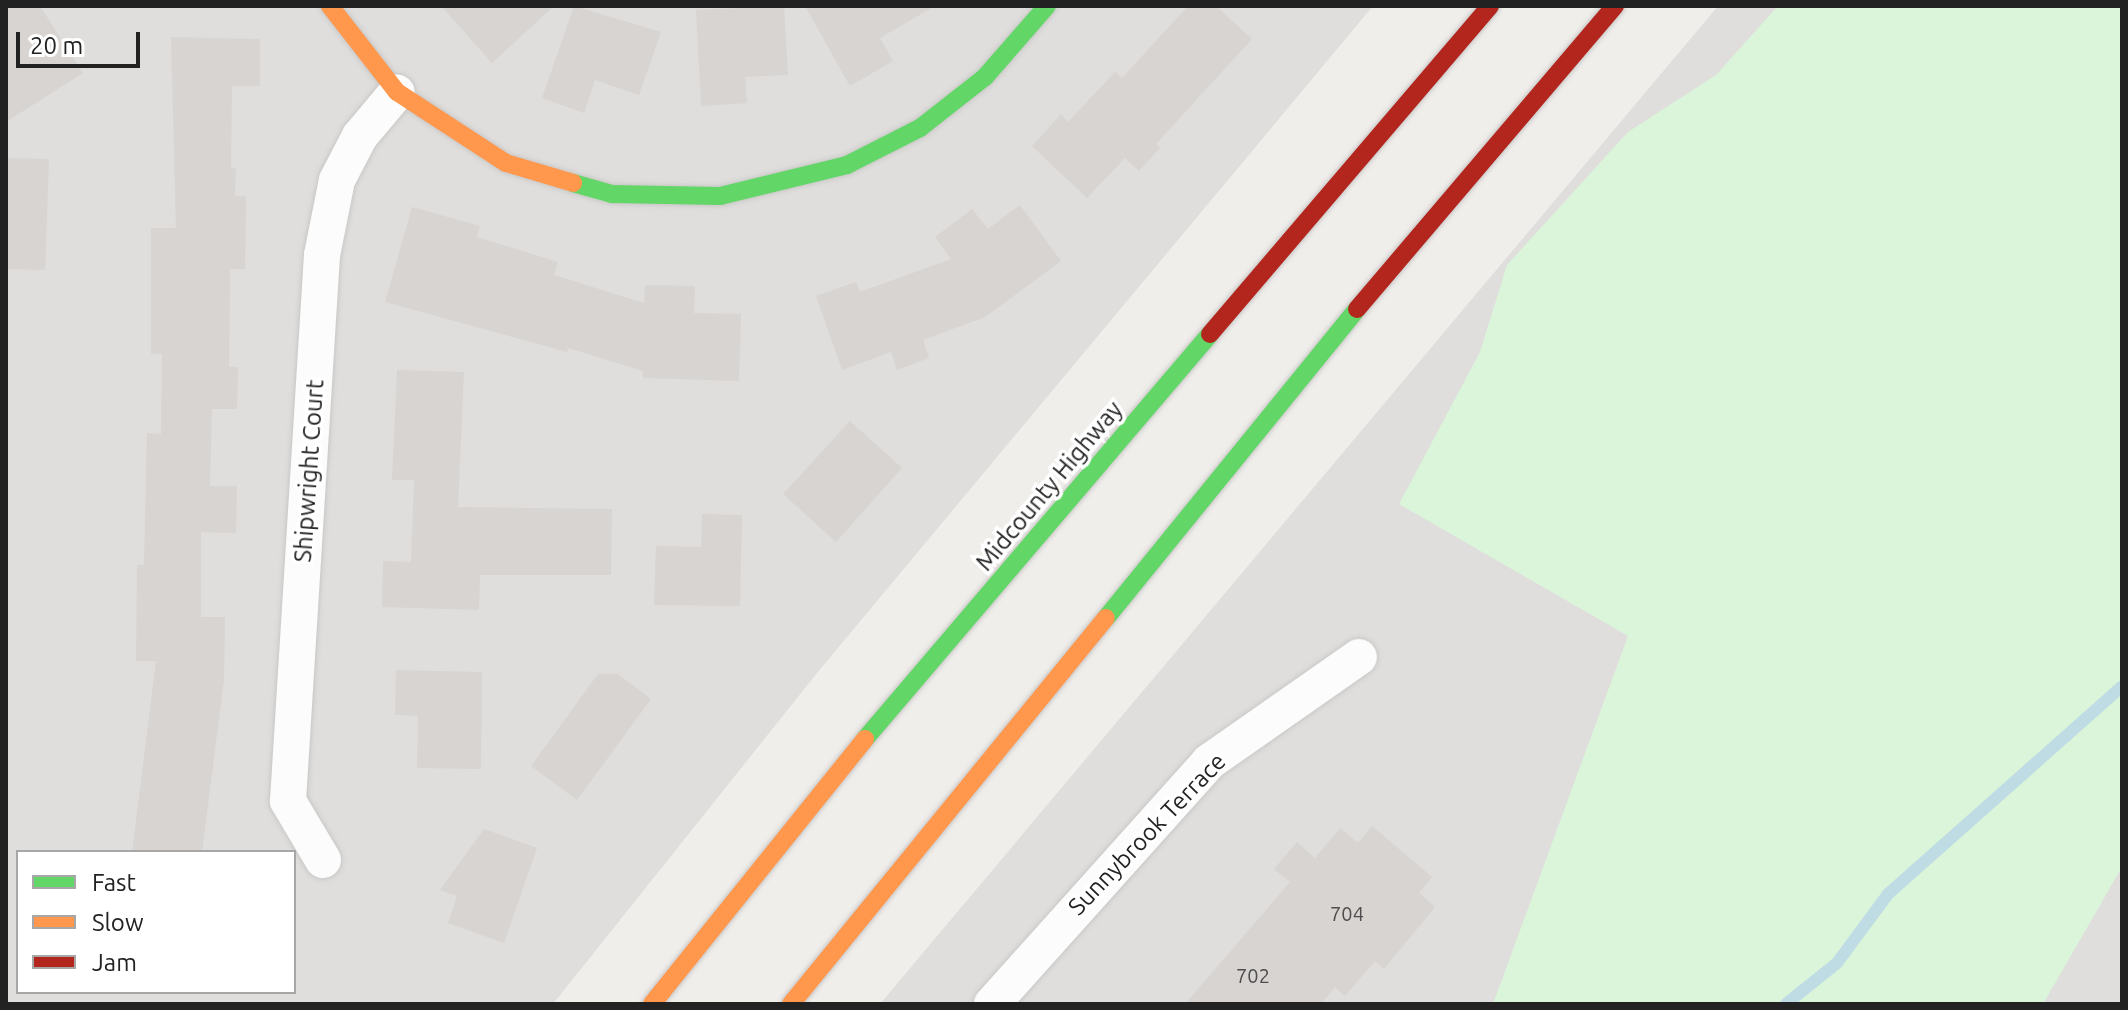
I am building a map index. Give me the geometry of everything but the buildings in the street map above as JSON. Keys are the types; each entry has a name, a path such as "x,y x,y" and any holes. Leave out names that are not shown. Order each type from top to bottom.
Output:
{"main road":[{"path":"330,6 397,92 506,163 612,194 720,196 847,165 920,128 985,77 1047,6"},
{"name":"Midcounty Highway","path":"652,1004 894,704 1490,6"},
{"path":"791,1004 1436,213 1615,6"}],"street":[{"name":"Shipwright Court","path":"323,860 288,801 322,255 337,180 360,136 397,92"},
{"name":"Sunnybrook Terrace","path":"992,1004 1209,762 1359,657"}],"shaded area":[{"path":"6,6 1373,6 817,673 553,1004 6,1004"},
{"path":"1718,6 2122,6 2122,1004 880,1004"}],"green space":[{"path":"1778,6 2122,6 2122,867 2043,1004 1493,1004 1628,636 1399,504 1480,352 1507,265 1628,132 1716,75"}],"waterway":[{"path":"1786,1004 1837,963 1888,894 2122,686"}],"traffic: fast":[{"path":"573,183 612,194 720,196 847,165 920,128 985,77 1047,6"},
{"path":"1106,618 1357,309"},
{"path":"865,739 1210,334"}],"traffic: slow":[{"path":"330,6 397,92 506,163 573,183"},
{"path":"791,1004 1106,618"},
{"path":"652,1004 865,739"}],"traffic: jam":[{"path":"1210,334 1490,6"},
{"path":"1357,309 1615,6"}]}
